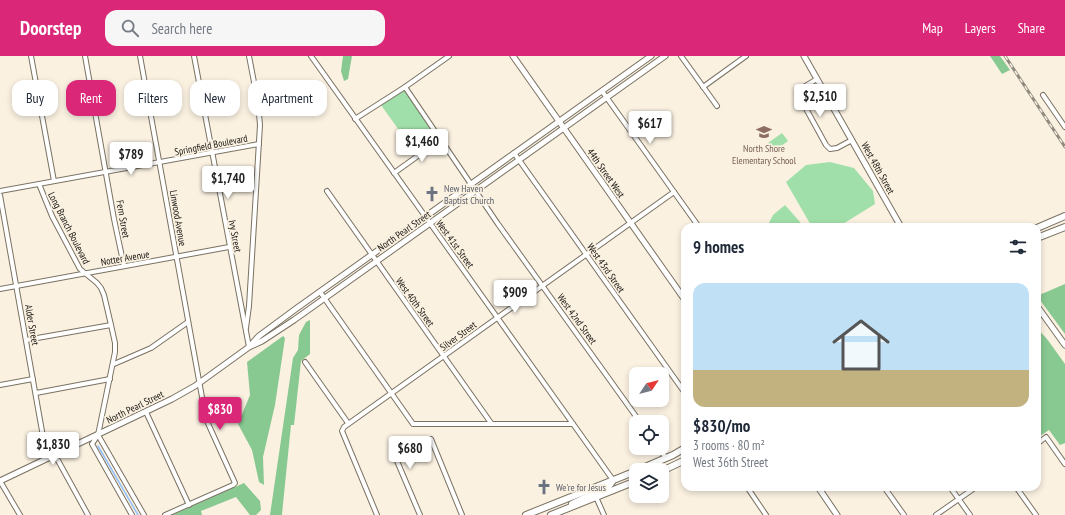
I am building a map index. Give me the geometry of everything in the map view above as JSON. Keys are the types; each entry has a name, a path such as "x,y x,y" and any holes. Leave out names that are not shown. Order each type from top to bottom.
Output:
{"main road":[{"path":"1041,226 1065,216"},
{"path":"1041,236 1065,226"},
{"path":"654,463 681,450"},
{"path":"669,467 681,462"},
{"path":"526,515 629,473"},
{"path":"554,514 578,500 609,486 613,480"},
{"path":"554,514 629,484"}],"street":[{"name":"Long Branch Boulevard","path":"31,56 54,181"},
{"name":"Fern Street","path":"85,56 107,172 114,220 124,266"},
{"name":"Linwood Avenue","path":"140,56 207,424 235,481 234,485 188,505"},
{"name":"Ivy Street","path":"194,56 249,347"},
{"path":"246,333 249,306 260,117 249,56"},
{"name":"West 41st Street","path":"311,56 613,480"},
{"path":"356,119 449,56"},
{"name":"44th Street West","path":"512,56 681,294"},
{"name":"North Pearl Street","path":"0,481 146,412 199,383 249,347 259,336 651,56"},
{"name":"North Pearl Street","path":"249,347 262,342 665,56"},
{"path":"681,56 717,106"},
{"path":"703,87 746,56"},
{"name":"West 48th Street","path":"804,56 899,223"},
{"path":"817,79 802,88 799,96 826,145 830,148 837,148 852,140"},
{"name":"West 42nd Street","path":"405,87 436,131 440,140 635,415"},
{"path":"602,91 696,223"},
{"path":"1043,95 1065,127"},
{"path":"394,173 440,140"},
{"name":"Springfield Boulevard","path":"0,191 259,144"},
{"name":"West 43rd Street","path":"514,153 681,387"},
{"name":"Long Branch Boulevard","path":"39,184 43,197 80,269 97,283 104,295 115,343 114,364 98,435 92,444 132,515"},
{"name":"West 40th Street","path":"327,190 491,424"},
{"name":"Silver Street","path":"348,423 674,192"},
{"name":"Alder Street","path":"0,195 47,459"},
{"name":"Notter Avenue","path":"0,289 229,247"},
{"path":"320,292 413,424 573,424"},
{"path":"1041,312 1065,345"},
{"path":"114,364 151,348 188,322"},
{"path":"26,340 111,325"},
{"path":"305,362 348,423 342,431 377,515"},
{"path":"0,385 33,378"},
{"path":"36,394 110,379"},
{"path":"146,412 188,505 165,515"},
{"path":"98,435 144,515"},
{"path":"1041,441 1046,437 1065,464"},
{"path":"420,515 394,454 431,439 462,515"},
{"path":"55,455 88,515"},
{"path":"0,481 20,515"},
{"path":"750,491 766,515"},
{"path":"821,491 837,515"},
{"path":"887,491 904,515"},
{"path":"953,491 970,515"},
{"path":"936,515 970,491"},
{"path":"1019,491 1036,515"},
{"path":"596,497 604,515"}],"green space":[{"path":"343,56 352,56 348,79 344,81 341,71"},
{"path":"990,56 1000,56 1010,70 1002,74"},
{"path":"404,90 438,138 416,154 381,105"},
{"path":"782,133 788,141 774,151 768,143"},
{"path":"830,162 854,168 873,191 875,204 844,223 810,223 786,182 806,165"},
{"path":"785,205 800,223 769,223 773,215"},
{"path":"1065,284 1065,334 1041,301 1041,294"},
{"path":"310,320 310,354 301,361 294,425 291,425 282,515 270,515 293,358 298,350 299,335 306,322"},
{"path":"1041,332 1065,364 1065,443 1060,445 1049,430 1041,435"},
{"path":"283,336 285,338 275,405 263,457 264,485 259,482 252,450 238,424 250,395 247,362"},
{"path":"244,483 260,501 261,510 256,515 250,515 236,497 201,511 202,515 172,515"}],"waterway":[{"path":"98,446 138,515"}],"railway":[{"path":"1005,56 1065,147"}],"place":[{"name":"North Shore Elementary School","path":"764,132"},
{"name":"New Haven Baptist Church","path":"432,194"},
{"name":"We're for Jesus","path":"544,487"}]}
